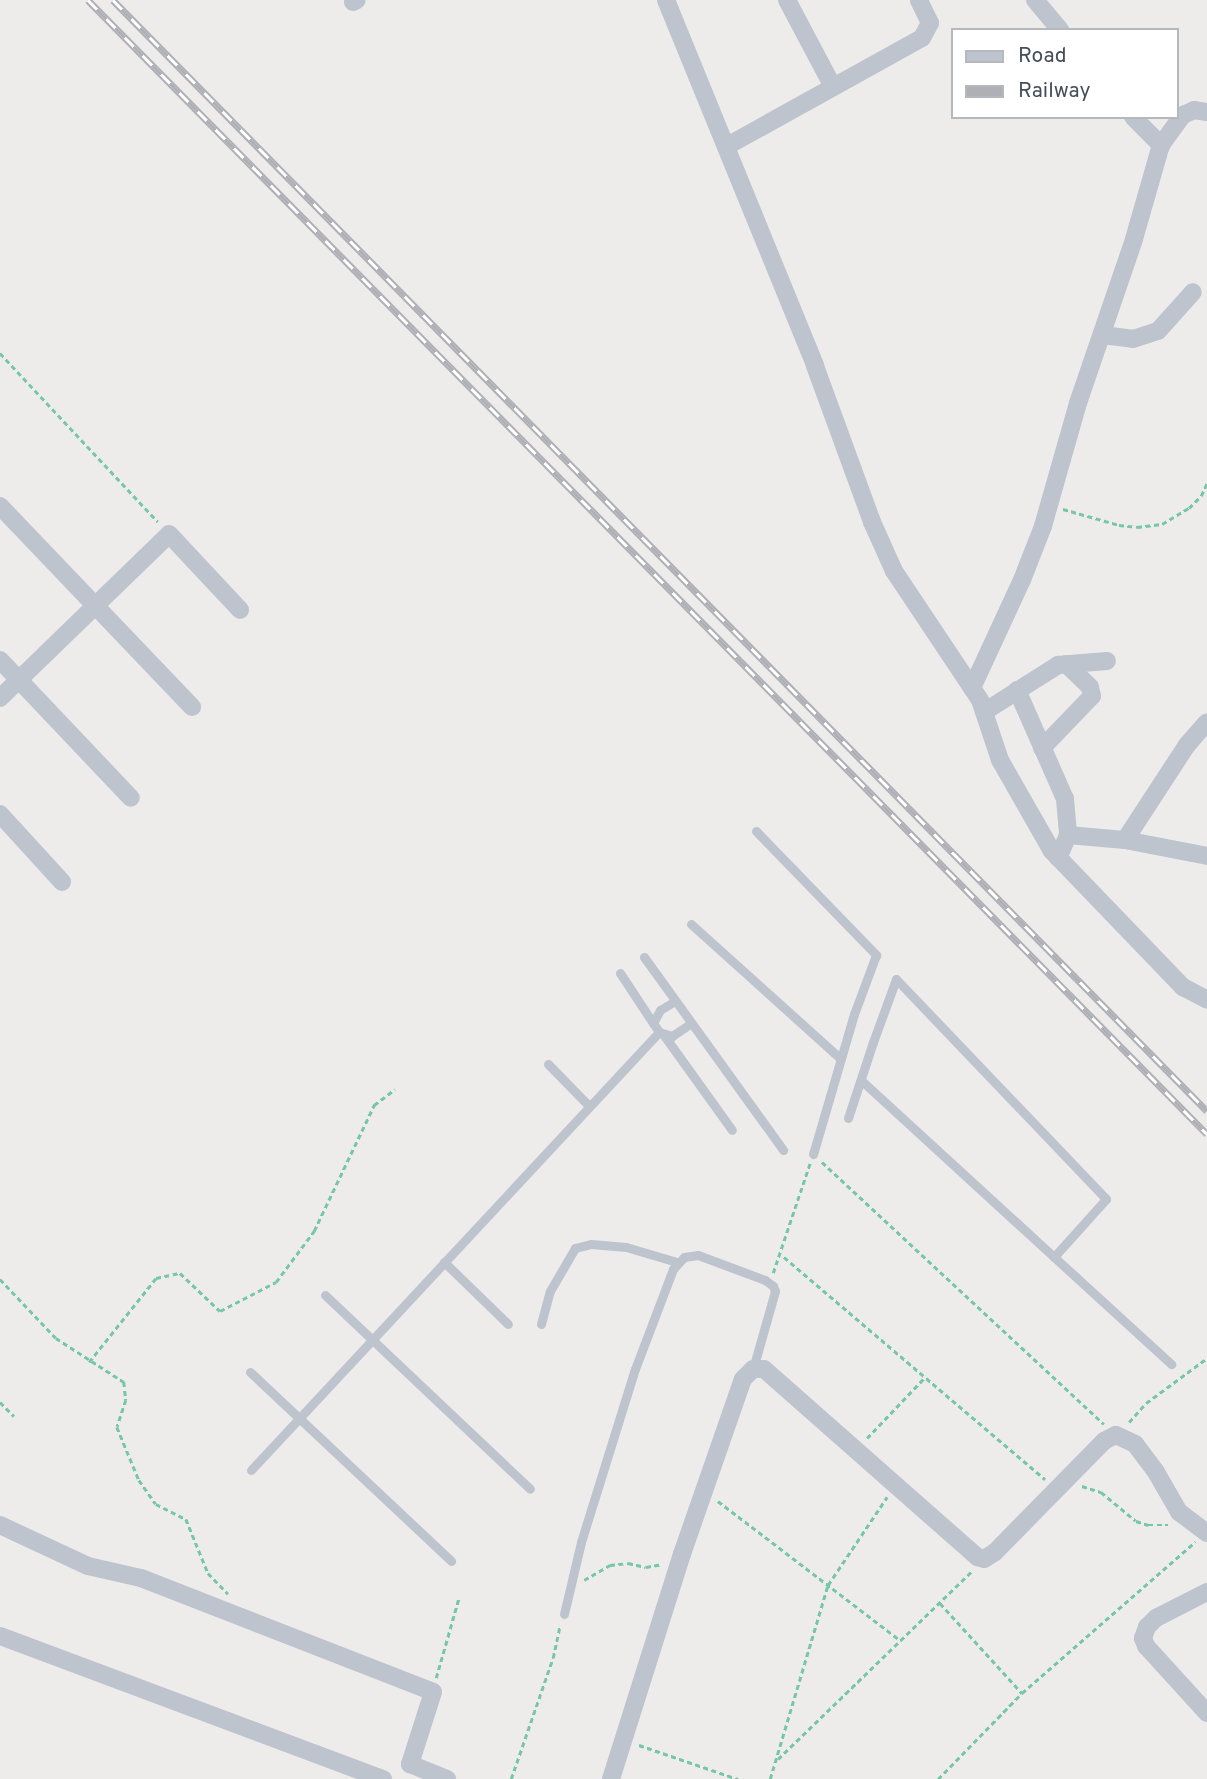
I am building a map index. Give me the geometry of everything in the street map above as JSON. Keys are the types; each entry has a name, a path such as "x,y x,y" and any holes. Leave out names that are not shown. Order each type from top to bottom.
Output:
{"street":[{"path":"666,0 727,146 894,571 972,688 1013,786 1059,858 1183,987 1207,1000"},
{"path":"787,0 834,87"},
{"path":"727,146 922,38 930,23 919,0"},
{"path":"1035,0 1058,28"},
{"path":"972,688 1022,580 1050,505 1078,403 1161,145 1183,115 1194,110 1207,112"},
{"path":"1135,119 1161,145"},
{"path":"1102,335 1133,339 1158,331 1193,292"},
{"path":"0,506 192,707"},
{"path":"0,698 169,534 240,610"},
{"path":"0,660 131,799"},
{"path":"984,712 1047,670 1066,664 1107,661"},
{"path":"1042,748 1093,696 1090,687 1066,664"},
{"path":"1017,690 1065,799 1068,835 1059,858"},
{"path":"1125,840 1187,745 1207,722"},
{"path":"0,814 62,883"},
{"path":"1068,835 1125,840 1207,856"},
{"path":"611,1779 704,1490 743,1379 753,1369 764,1369 897,1483 972,1555 984,1559 995,1552 1062,1487 1104,1441 1116,1435 1125,1438 1140,1450 1184,1518 1206,1533"},
{"path":"0,1525 88,1566 141,1578 433,1692 407,1772 447,1779"},
{"path":"1207,1592 1156,1618 1147,1627 1143,1638 1146,1646 1207,1713"},
{"path":"0,1636 383,1779"}],"lane":[{"path":"756,831 876,955 840,1058 813,1154"},
{"path":"691,924 840,1058"},
{"path":"644,957 783,1150"},
{"path":"620,973 653,1023 732,1130"},
{"path":"848,1118 896,979 1106,1199 1054,1257"},
{"path":"653,1023 660,1010 676,1001"},
{"path":"661,1033 672,1036 691,1023"},
{"path":"251,1470 589,1106 661,1033"},
{"path":"548,1064 589,1106"},
{"path":"861,1080 1171,1364"},
{"path":"541,1324 550,1291 575,1248 591,1244 626,1247 677,1262"},
{"path":"564,1614 581,1542 635,1370 677,1262 684,1257 698,1255 770,1283 775,1291 753,1369"},
{"path":"444,1262 508,1324"},
{"path":"325,1295 530,1489"},
{"path":"250,1372 451,1561"}],"path":[{"path":"0,353 169,534"},
{"path":"1050,505 1119,525 1137,527 1162,524 1189,509 1201,496 1207,483"},
{"path":"89,1362 156,1278 180,1273 220,1311 276,1282 314,1231 374,1105 395,1088"},
{"path":"770,1283 813,1154 1116,1435 1146,1403 1207,1358"},
{"path":"784,1257 925,1377 1062,1487 1101,1492 1118,1508 1148,1525 1169,1525 1184,1518"},
{"path":"0,1279 56,1338 89,1362 124,1382 126,1400 117,1427 139,1480 156,1504 186,1519 208,1573 228,1594"},
{"path":"852,1444 870,1436 925,1377"},
{"path":"0,1402 14,1416"},
{"path":"770,1779 828,1585 897,1483"},
{"path":"704,1490 901,1641"},
{"path":"938,1779 1022,1693 1206,1533"},
{"path":"579,1584 610,1565 628,1563 646,1567 663,1564 682,1554"},
{"path":"776,1761 984,1559"},
{"path":"433,1692 459,1597"},
{"path":"940,1604 1022,1693"},
{"path":"511,1779 553,1658 564,1614"},
{"path":"624,1740 738,1779"}],"railway":[{"path":"88,0 1207,1134"},
{"path":"113,0 1207,1111"}]}
